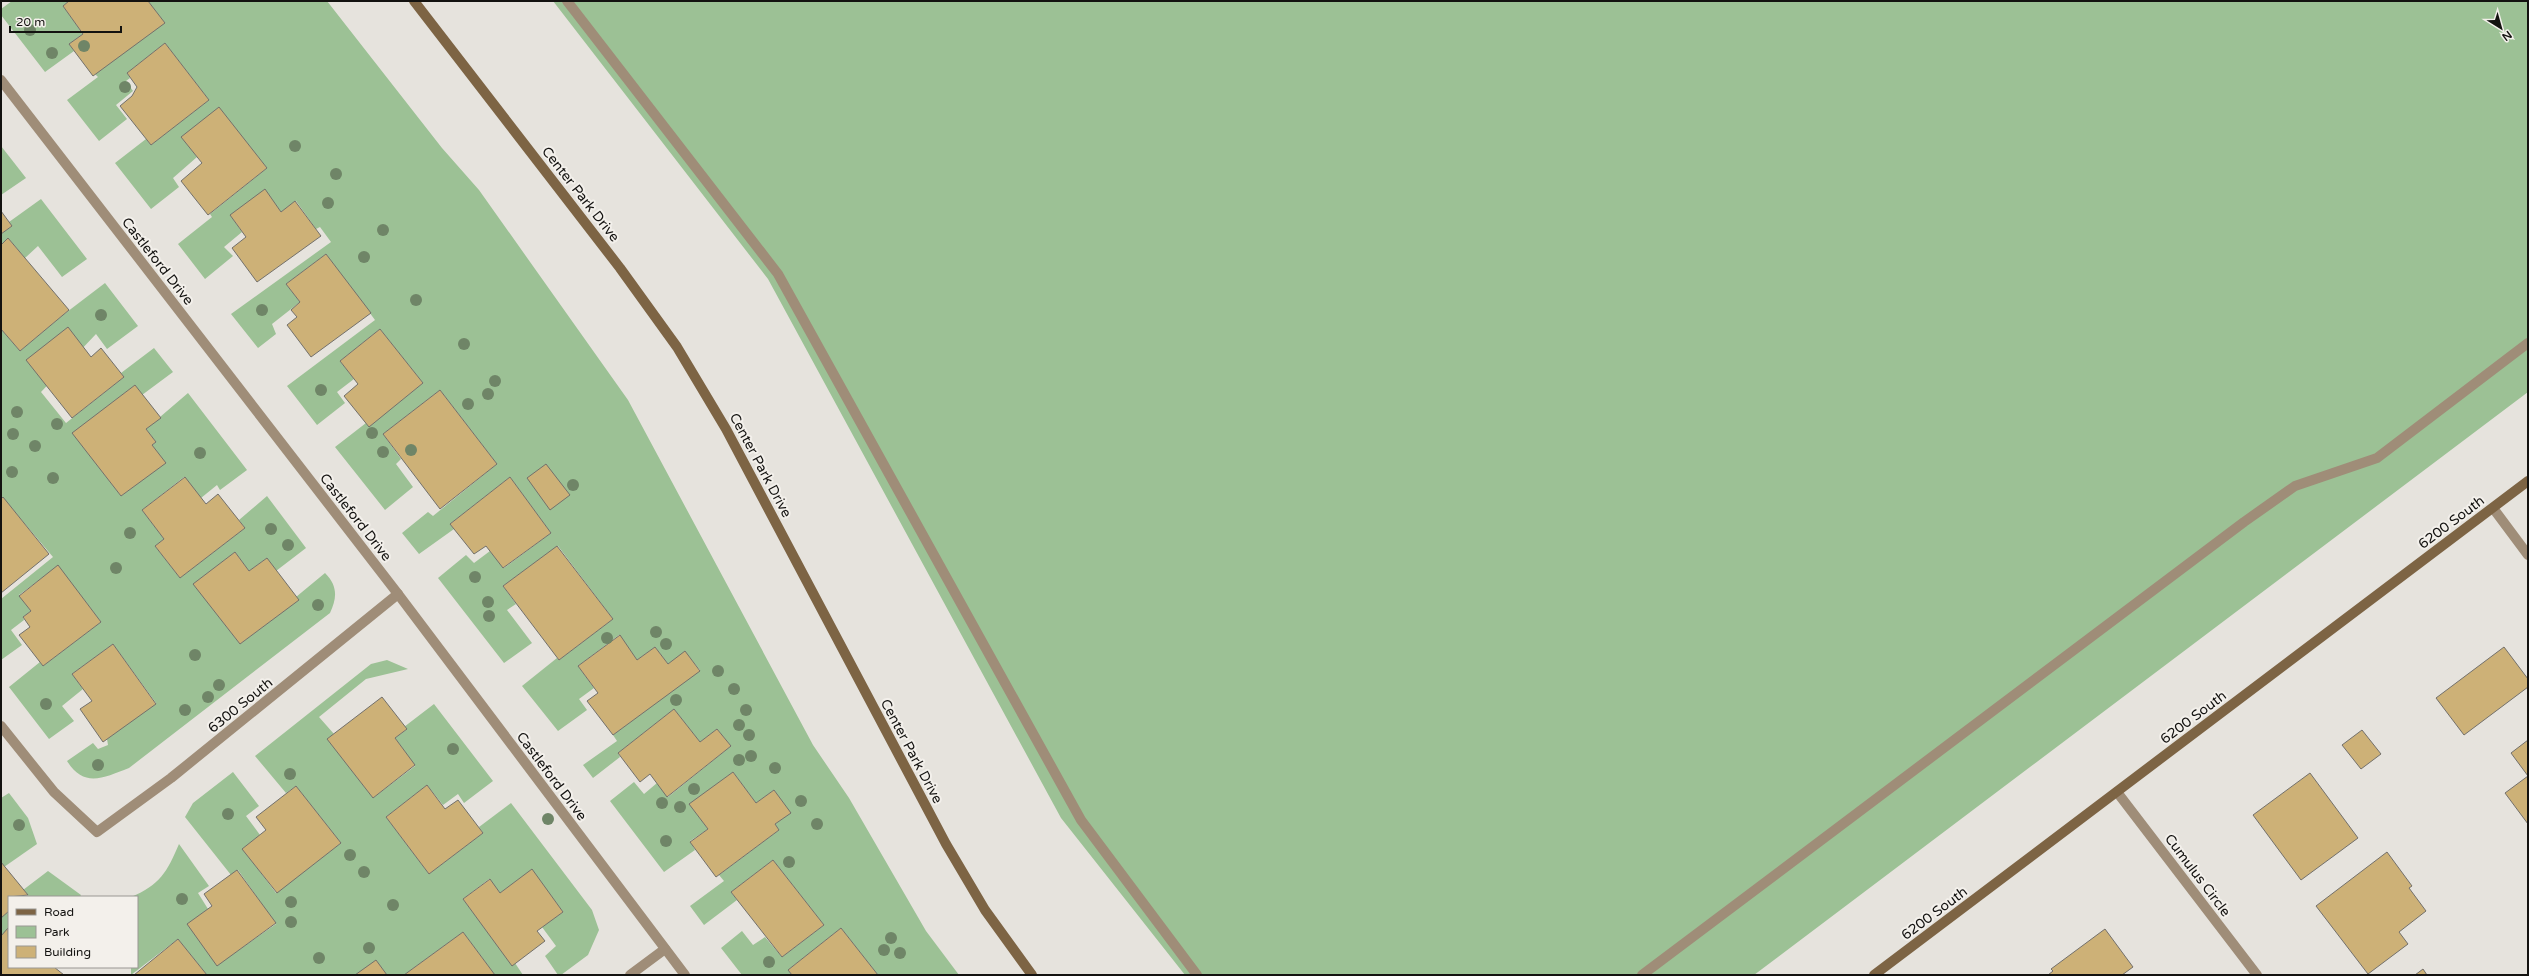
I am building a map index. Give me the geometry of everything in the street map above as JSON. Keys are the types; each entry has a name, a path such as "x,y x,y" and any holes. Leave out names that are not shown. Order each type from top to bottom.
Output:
{"street":[{"name":"Center Park Drive","path":"414,1 620,268 677,347 726,429 946,844 985,910 1032,975"},
{"path":"567,1 778,274 1070,801 1082,820 1197,975"},
{"name":"Castleford Drive","path":"1,80 398,594 685,975"},
{"path":"1642,975 2244,522 2295,486 2377,458 2528,344"},
{"name":"6200 South","path":"1874,975 2528,481"},
{"path":"2493,508 2528,555"},
{"name":"6300 South","path":"1,726 54,792 97,832 171,778 398,594"},
{"name":"Cumulus Circle","path":"2117,792 2256,975"},
{"path":"630,975 665,949"}],"green space":[{"path":"12,1 69,1 63,6 83,34 69,44 74,51 45,72 1,15 1,9"},
{"path":"148,1 327,1 442,148 479,190 628,400 813,745 849,798 926,931 959,975 878,975 841,928 788,970 792,975 742,975 721,948 742,931 753,945 765,937 782,957 824,925 773,860 731,892 737,900 704,925 690,906 724,881 719,875 779,830 775,824 790,813 774,790 756,803 733,772 690,804 708,829 690,841 695,850 664,872 610,801 634,782 644,794 657,783 668,797 731,746 717,729 700,742 674,709 618,753 620,757 593,778 583,765 617,741 613,735 700,670 685,652 668,664 655,647 637,660 619,635 578,666 594,688 579,699 587,710 558,731 522,686 557,658 559,660 613,619 558,546 503,586 516,604 507,610 532,643 504,663 438,578 466,555 474,563 490,551 504,568 551,533 510,477 450,524 454,529 419,554 402,533 428,512 433,516 497,464 440,390 383,434 401,459 396,464 413,487 385,510 335,447 366,423 369,426 423,383 380,329 340,361 354,379 337,392 345,403 317,425 287,386 375,320 326,254 286,284 300,302 272,324 276,334 258,348 231,314 331,242 320,227 316,229 296,201 281,212 265,190 231,216 242,232 224,247 233,256 205,279 178,244 212,217 210,214 267,168 219,108 182,137 197,157 173,178 179,187 151,209 115,163 146,139 151,145 209,100 165,43 127,73 130,78 126,81 133,91 116,105 127,119 99,141 67,100 98,77 95,74 164,22"},
{"path":"553,1 2528,1 2528,392 1754,975 1185,975 1061,818 768,279"},
{"path":"1,146 26,178 1,195"},
{"path":"41,199 87,259 62,277 38,246 25,258 8,238 1,245 1,234 12,226 9,222"},
{"path":"105,283 138,326 107,349 96,334 41,392 66,423 124,377 121,373 154,348 173,372 142,395 135,385 73,433 121,496 165,463 152,445 156,442 146,429 188,393 247,470 220,490 217,485 201,498 184,477 142,510 164,539 155,546 180,578 245,528 239,520 267,496 306,548 276,571 267,558 249,571 235,552 194,584 240,644 298,600 296,597 325,573 334,587 335,597 330,613 129,768 111,775 87,778 80,775 67,761 93,743 98,749 108,745 107,739 156,703 113,644 72,674 83,689 62,706 74,721 49,739 9,687 40,662 43,666 101,622 58,566 19,595 31,611 23,617 24,620 11,630 22,645 1,660 1,599 53,557 3,498 1,499 1,329 20,351 63,315"},
{"path":"387,660 408,669 366,679 319,717 334,734 328,739 373,798 415,766 395,738 406,730 404,727 434,704 493,781 464,803 458,794 443,805 427,785 386,817 429,874 483,833 479,827 511,803 592,910 599,930 588,955 561,975 558,975 545,956 556,946 542,927 563,912 532,870 500,893 489,879 463,899 512,965 515,963 523,975 495,975 463,932 404,975 207,975 178,939 131,975 131,968 138,968 138,896 133,896 149,888 156,882 171,862 179,844 209,886 198,893 208,909 188,924 217,965 276,924 238,870 231,875 185,817 193,803 233,772 259,806 246,816 260,835 243,849 276,893 341,843 296,786 286,793 255,756 371,664"},
{"path":"9,793 28,818 37,844 4,867 1,862 1,798"},
{"path":"48,871 81,895 28,896 23,890"},
{"path":"8,912 8,930 1,936 1,918"}],"building":[{"path":"69,1 148,1 165,23 93,76 69,44 83,34 63,6"},
{"path":"165,43 209,100 151,145 120,106 132,96 137,87 127,73"},
{"path":"219,107 267,168 208,215 181,181 202,163 181,137"},
{"path":"265,189 281,212 295,201 321,236 257,282 232,248 246,237 230,215"},
{"path":"1,211 12,226 1,234"},
{"path":"8,238 69,310 20,351 1,329 1,245"},
{"path":"326,254 371,313 311,357 287,325 297,317 291,310 300,302 286,284"},
{"path":"68,327 91,357 101,348 124,377 72,418 26,360"},
{"path":"380,329 423,383 369,427 344,396 358,384 340,361"},
{"path":"135,385 161,418 146,429 156,442 152,445 166,463 121,496 72,433"},
{"path":"440,390 497,464 440,509 383,434"},
{"path":"546,464 570,495 550,510 527,478"},
{"path":"185,477 206,504 218,494 245,528 180,578 155,546 164,539 142,510"},
{"path":"510,477 551,533 503,568 486,546 474,554 450,524"},
{"path":"3,497 49,554 1,593 1,499"},
{"path":"557,546 613,619 559,660 503,586"},
{"path":"235,552 249,571 267,558 299,600 240,644 193,584"},
{"path":"58,565 101,622 43,666 19,635 30,627 23,617 31,611 19,596"},
{"path":"620,635 637,660 655,647 668,664 685,651 700,671 613,735 587,701 598,693 578,666"},
{"path":"113,644 156,704 103,742 80,709 92,701 72,674"},
{"path":"2504,647 2528,679 2528,687 2464,735 2436,698"},
{"path":"382,697 407,729 395,738 415,765 373,798 327,739"},
{"path":"674,709 700,742 717,729 731,746 667,797 650,774 640,782 618,753"},
{"path":"2362,730 2381,754 2361,769 2342,745"},
{"path":"2528,740 2528,776 2511,753"},
{"path":"733,772 756,803 774,790 791,813 775,824 779,830 716,877 690,842 708,829 689,804"},
{"path":"2310,773 2358,838 2301,880 2253,815"},
{"path":"2528,776 2528,824 2505,793"},
{"path":"427,785 445,809 458,800 483,833 429,874 386,817"},
{"path":"296,786 341,843 277,893 242,849 266,830 256,817"},
{"path":"2387,852 2412,886 2409,888 2426,911 2399,932 2408,944 2368,974 2316,906"},
{"path":"773,860 824,925 782,957 731,892"},
{"path":"1,862 28,895 8,896 8,912 1,918"},
{"path":"532,869 563,912 537,931 545,941 512,966 463,899 490,879 500,893"},
{"path":"237,870 276,923 217,966 187,924 212,906 204,894"},
{"path":"8,928 8,968 55,968 64,975 1,975 1,936"},
{"path":"841,928 878,975 792,975 788,970"},
{"path":"2105,929 2133,967 2122,975 2048,975 2053,971 2051,969"},
{"path":"463,932 495,975 404,975"},
{"path":"178,939 207,975 134,975"},
{"path":"376,960 387,975 355,975"},
{"path":"2423,969 2427,975 2415,975"}]}
